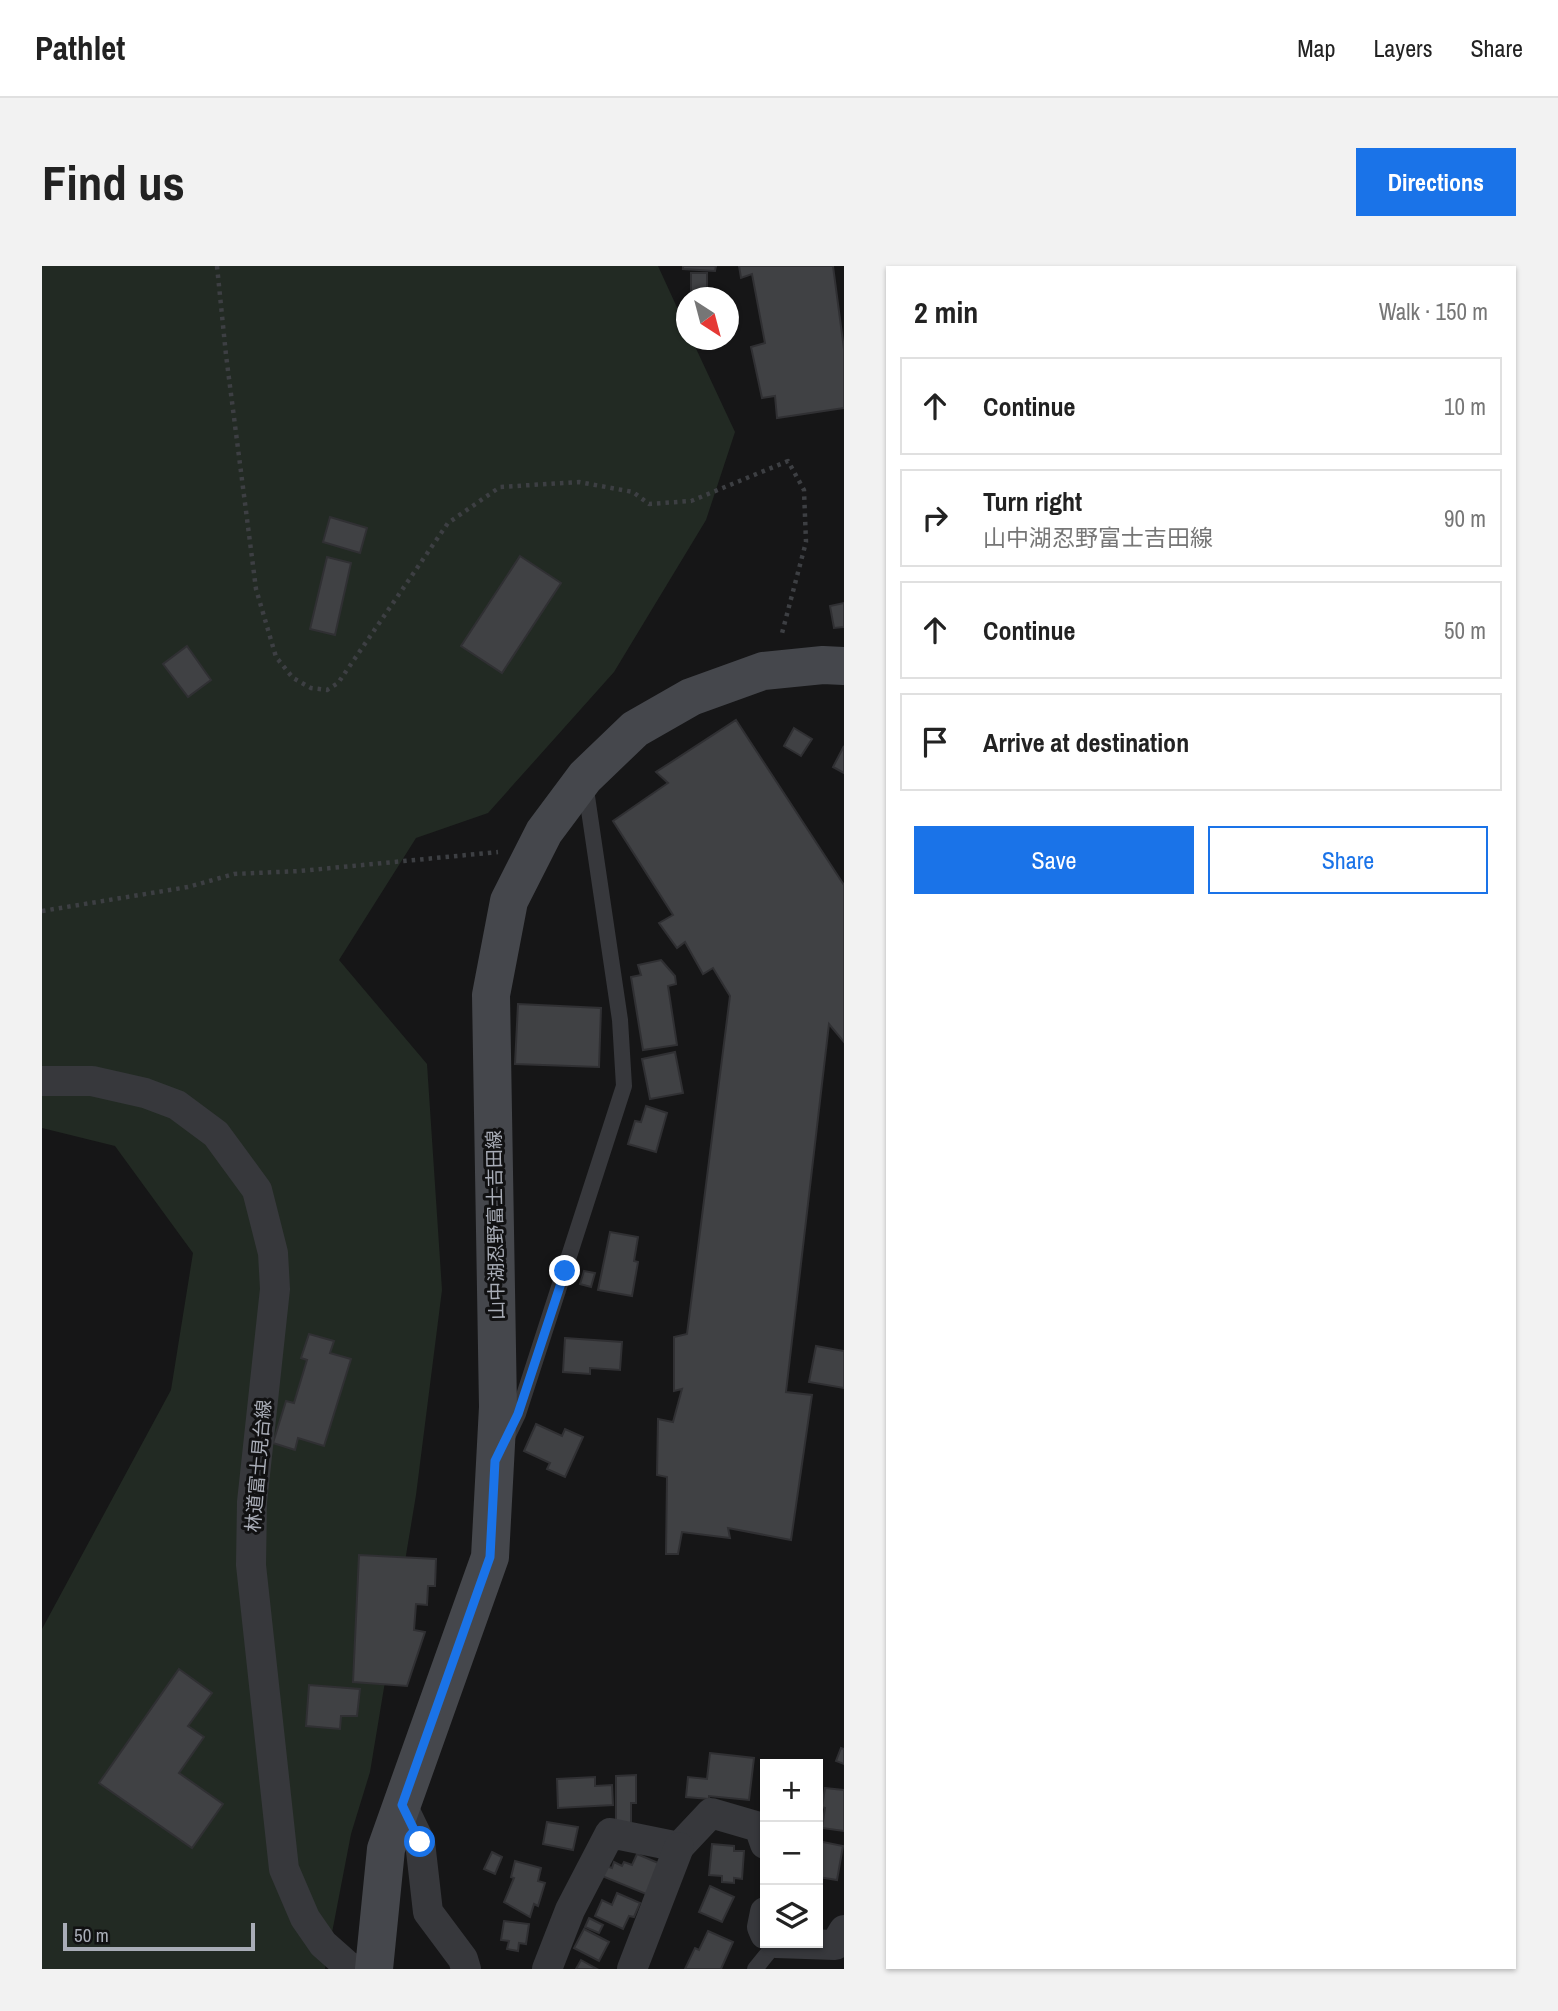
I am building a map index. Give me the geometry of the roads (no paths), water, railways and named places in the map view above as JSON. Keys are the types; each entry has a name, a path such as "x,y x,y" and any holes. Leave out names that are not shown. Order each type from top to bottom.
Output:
{"main road":[{"name":"山中湖忍野富士吉田線","path":"374,1969 386,1849 490,1557 498,1407 491,995 509,901 544,832 585,777 635,729 691,697 763,671 823,665 844,666"}],"street":[{"name":"林道富士見台線","path":"42,1081 92,1081 145,1093 177,1105 216,1134 257,1190 273,1253 275,1289 252,1502 251,1565 284,1869 304,1918 323,1944 349,1967 359,1969"},
{"path":"402,1805 420,1842 428,1912 463,1959 466,1969"},
{"path":"632,1969 680,1847 711,1813 759,1827 760,1830"},
{"path":"547,1969 570,1910 610,1833 680,1847"},
{"path":"823,1944 835,1944 844,1930"}],"lane":[{"path":"495,1461 518,1414 624,1086 620,1020 585,777"},
{"path":"755,1969 772,1948"}]}
